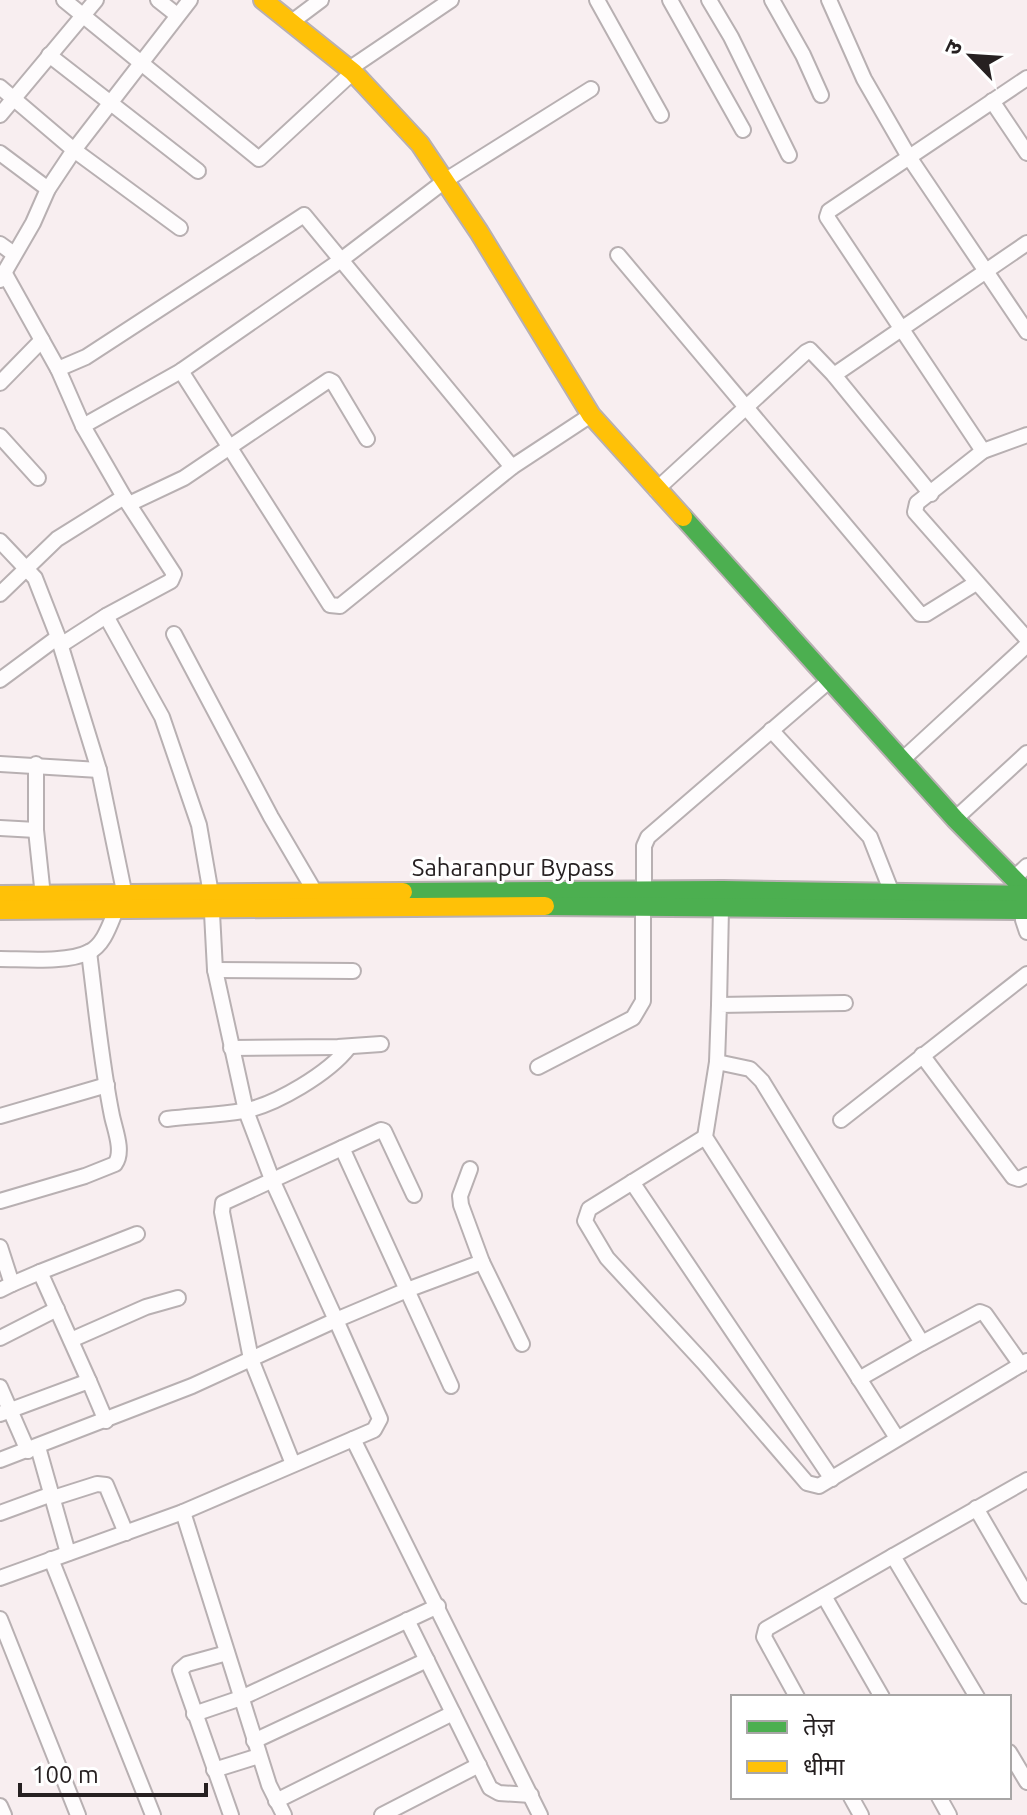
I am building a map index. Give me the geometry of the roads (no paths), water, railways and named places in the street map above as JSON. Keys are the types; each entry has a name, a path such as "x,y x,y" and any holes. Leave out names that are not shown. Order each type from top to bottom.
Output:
{"main road":[{"path":"263,0 293,21 351,71 420,144 446,180 591,415 1024,892"},
{"name":"Saharanpur Bypass","path":"0,895 121,903 211,902 315,892 686,899 1024,892"},
{"path":"686,899 721,908 1024,892"},
{"path":"211,902 644,899"},
{"path":"0,910 121,903"}],"street":[{"path":"64,0 259,159 351,71 451,0"},
{"path":"0,115 96,0"},
{"path":"158,0 177,15"},
{"path":"0,680 59,641 173,578 174,574 83,426 58,369 3,277 48,189 74,150 190,0"},
{"path":"293,21 321,0"},
{"path":"597,0 661,115"},
{"path":"670,0 743,130"},
{"path":"709,0 731,37 789,155"},
{"path":"772,0 821,95"},
{"path":"829,0 864,79 909,157 1027,332"},
{"path":"49,55 198,171"},
{"path":"983,451 827,217 829,211 1027,78"},
{"path":"0,87 74,150 180,228"},
{"path":"83,426 181,371 341,260 446,180 591,89"},
{"path":"992,101 1027,153"},
{"path":"0,153 48,189"},
{"path":"58,369 86,357 306,216 512,467"},
{"path":"834,375 1027,243"},
{"path":"0,244 14,254"},
{"path":"618,255 920,614 926,614 976,583"},
{"path":"0,383 42,340"},
{"path":"656,490 746,404 808,351 815,353 834,375 931,494"},
{"path":"181,371 330,605 335,606 340,606 512,467 591,415"},
{"path":"0,594 57,539 126,500 184,478 329,380 367,439"},
{"path":"1027,435 983,451 917,503 915,512 1027,639"},
{"path":"0,436 38,478"},
{"path":"0,541 35,578 59,641 99,770 121,903 104,936 89,952 68,957 0,959"},
{"path":"0,1578 183,1512 374,1430 380,1419 273,1182 246,1111 215,970 211,902 199,825 162,717 106,616"},
{"path":"174,634 271,817 315,892"},
{"path":"902,760 1027,645"},
{"path":"538,1067 639,1012 643,1001 644,846 648,837 830,680"},
{"path":"771,730 870,837 892,893"},
{"path":"955,819 1027,753"},
{"path":"0,764 99,770"},
{"path":"36,764 36,830 43,896"},
{"path":"0,828 36,830"},
{"path":"1024,892 1023,920 1027,932"},
{"path":"721,908 717,1062 705,1137 897,1438"},
{"path":"0,1201 85,1176 117,1162 118,1145 89,952"},
{"path":"215,970 353,971"},
{"path":"841,1120 1027,974"},
{"path":"719,1005 845,1003"},
{"path":"231,1048 381,1044"},
{"path":"167,1119 246,1111 287,1094 331,1065 349,1047"},
{"path":"922,1055 1013,1177 1019,1179 1027,1175"},
{"path":"717,1062 750,1069 762,1081 922,1343"},
{"path":"0,1116 107,1085"},
{"path":"293,1464 251,1359 222,1209 226,1200 273,1182 379,1130 384,1131 414,1195"},
{"path":"705,1137 589,1209 585,1221 607,1258 809,1484 819,1486 832,1479 1024,1363 985,1314 980,1312 859,1379"},
{"path":"342,1148 451,1386"},
{"path":"470,1169 460,1196 461,1205 482,1262 522,1344"},
{"path":"632,1182 832,1479"},
{"path":"0,1247 6,1287 137,1234"},
{"path":"0,1460 106,1421 336,1320 482,1262"},
{"path":"40,1272 106,1421"},
{"path":"71,1340 146,1307 178,1298"},
{"path":"0,1338 57,1309"},
{"path":"6,1412 89,1381"},
{"path":"0,1387 6,1412 33,1449 53,1496 68,1553"},
{"path":"353,1439 540,1815"},
{"path":"796,1695 764,1637 764,1632 771,1625 1027,1480"},
{"path":"0,1513 97,1484 106,1485 126,1533"},
{"path":"976,1508 1027,1596"},
{"path":"183,1512 254,1741 281,1811 453,1713"},
{"path":"893,1556 976,1695"},
{"path":"51,1559 153,1815"},
{"path":"824,1596 881,1695"},
{"path":"194,1714 241,1698 438,1606"},
{"path":"0,1619 78,1815"},
{"path":"407,1620 494,1791 531,1795"},
{"path":"227,1653 187,1664 180,1670 231,1815"},
{"path":"254,1741 427,1660"},
{"path":"1011,1755 1027,1782"},
{"path":"214,1770 259,1756"},
{"path":"382,1815 479,1765"},
{"path":"0,1806 4,1815"}]}
